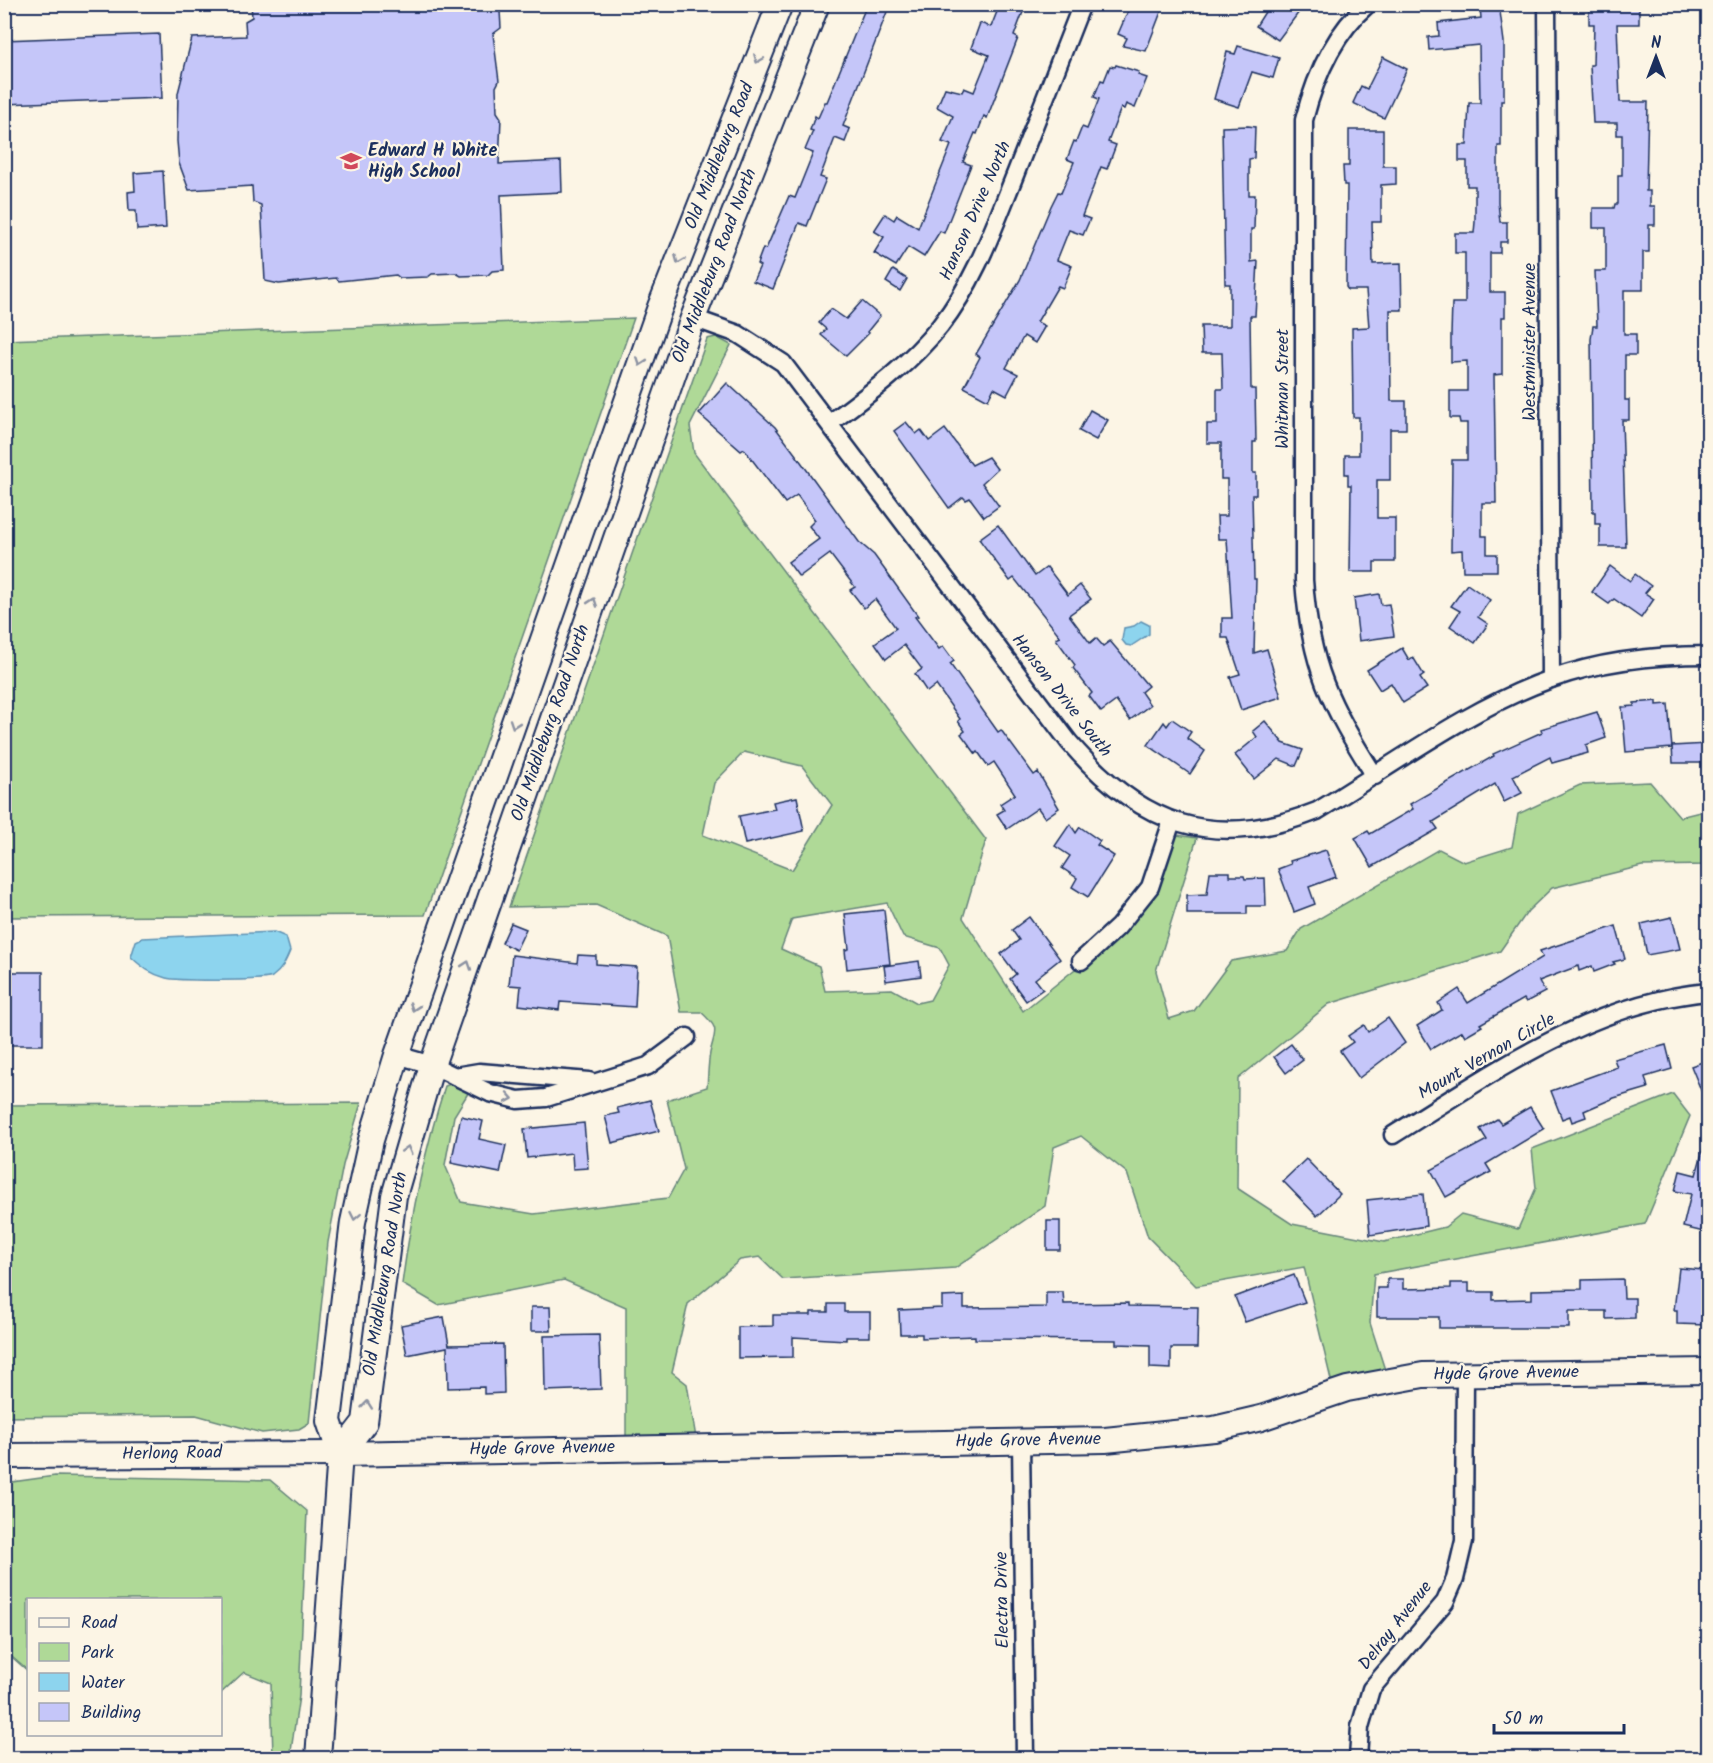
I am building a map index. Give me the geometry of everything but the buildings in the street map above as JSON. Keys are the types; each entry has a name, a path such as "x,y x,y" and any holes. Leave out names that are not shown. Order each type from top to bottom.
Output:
{"main road":[{"name":"Old Middleburg Road","path":"660,307 780,4"},
{"name":"Old Middleburg Road North","path":"340,1454 365,1422 394,1196 432,1065 693,318 817,4"},
{"name":"Old Middleburg Road North","path":"318,1758 340,1454 329,1421 353,1222 371,1140 397,1055 660,307"},
{"path":"528,683 562,692"},
{"name":"Hyde Grove Avenue","path":"340,1454 1105,1440 1214,1429 1384,1380 1465,1374 1708,1371"},
{"name":"Herlong Road","path":"4,1456 340,1454"}],"street":[{"name":"Hanson Drive North","path":"830,423 877,388 913,357 940,326 963,291 989,241 1082,4"},
{"name":"Whitman Street","path":"1368,4 1344,31 1321,68 1304,120 1304,568 1307,617 1318,668 1342,724 1375,776"},
{"name":"Westminister Avenue","path":"1547,4 1551,679"},
{"name":"Hanson Drive South","path":"693,318 738,334 783,363 1076,751 1115,790 1172,821 1234,830 1293,821 1317,812 1470,718 1551,679 1590,667 1631,660 1674,655 1708,655"},
{"path":"1081,961 1118,927 1150,887 1172,821"},
{"name":"Mount Vernon Circle","path":"1393,1136 1515,1060 1565,1034 1605,1017 1658,1001 1708,992"},
{"path":"397,1055 432,1065 490,1093 518,1100 546,1098 648,1066 687,1037"},
{"path":"455,1076 478,1072 596,1082"},
{"name":"Delray Avenue","path":"1358,1758 1362,1717 1371,1689 1445,1602 1461,1559 1464,1541 1465,1374"},
{"name":"Electra Drive","path":"1021,1440 1025,1758"}],"green space":[{"path":"634,318 425,915 5,917 5,340"},
{"path":"716,337 731,345 690,426 694,453 986,840 963,918 1023,1011 1126,928 1170,839 1177,835 1197,838 1156,971 1169,1019 1194,1011 1231,961 1287,951 1301,929 1439,849 1464,862 1512,847 1518,814 1580,785 1650,782 1680,817 1708,810 1708,865 1642,866 1552,888 1528,911 1500,951 1329,1004 1238,1079 1237,1188 1292,1224 1384,1242 1445,1227 1461,1214 1518,1229 1536,1188 1532,1149 1673,1094 1690,1116 1645,1224 1374,1274 1370,1323 1385,1370 1332,1384 1304,1267 1196,1286 1148,1237 1127,1173 1081,1136 1054,1147 1045,1206 955,1268 783,1279 760,1257 740,1260 688,1304 672,1372 687,1384 696,1438 626,1439 626,1307 564,1280 438,1305 402,1284 419,1184 445,1086 453,1083 470,1090 454,1116 445,1165 461,1202 534,1214 668,1198 684,1169 667,1100 707,1087 709,1057 715,1031 712,1023 701,1012 681,1012 667,936 596,905 509,907 707,339","holes":["744,752 802,766 832,805 792,870 703,835 714,783","887,903 903,937 940,948 949,965 930,1000 917,1003 892,989 825,991 819,966 781,949 792,919"]},
{"path":"361,1103 343,1165 328,1242 309,1423 299,1429 262,1433 196,1415 5,1417 5,1105"},
{"path":"55,1476 270,1480 307,1511 299,1696 290,1758 273,1758 271,1683 244,1672 222,1692 222,1598 27,1598 27,1670 5,1651 5,1483"}],"water":[{"path":"1141,621 1149,625 1149,634 1131,646 1126,645 1122,640 1124,628 1134,626"},
{"path":"274,932 286,937 290,951 285,962 272,977 221,980 166,978 147,970 131,957 136,941 142,938"}],"place":[{"name":"Edward H White High School","path":"351,161"}]}
